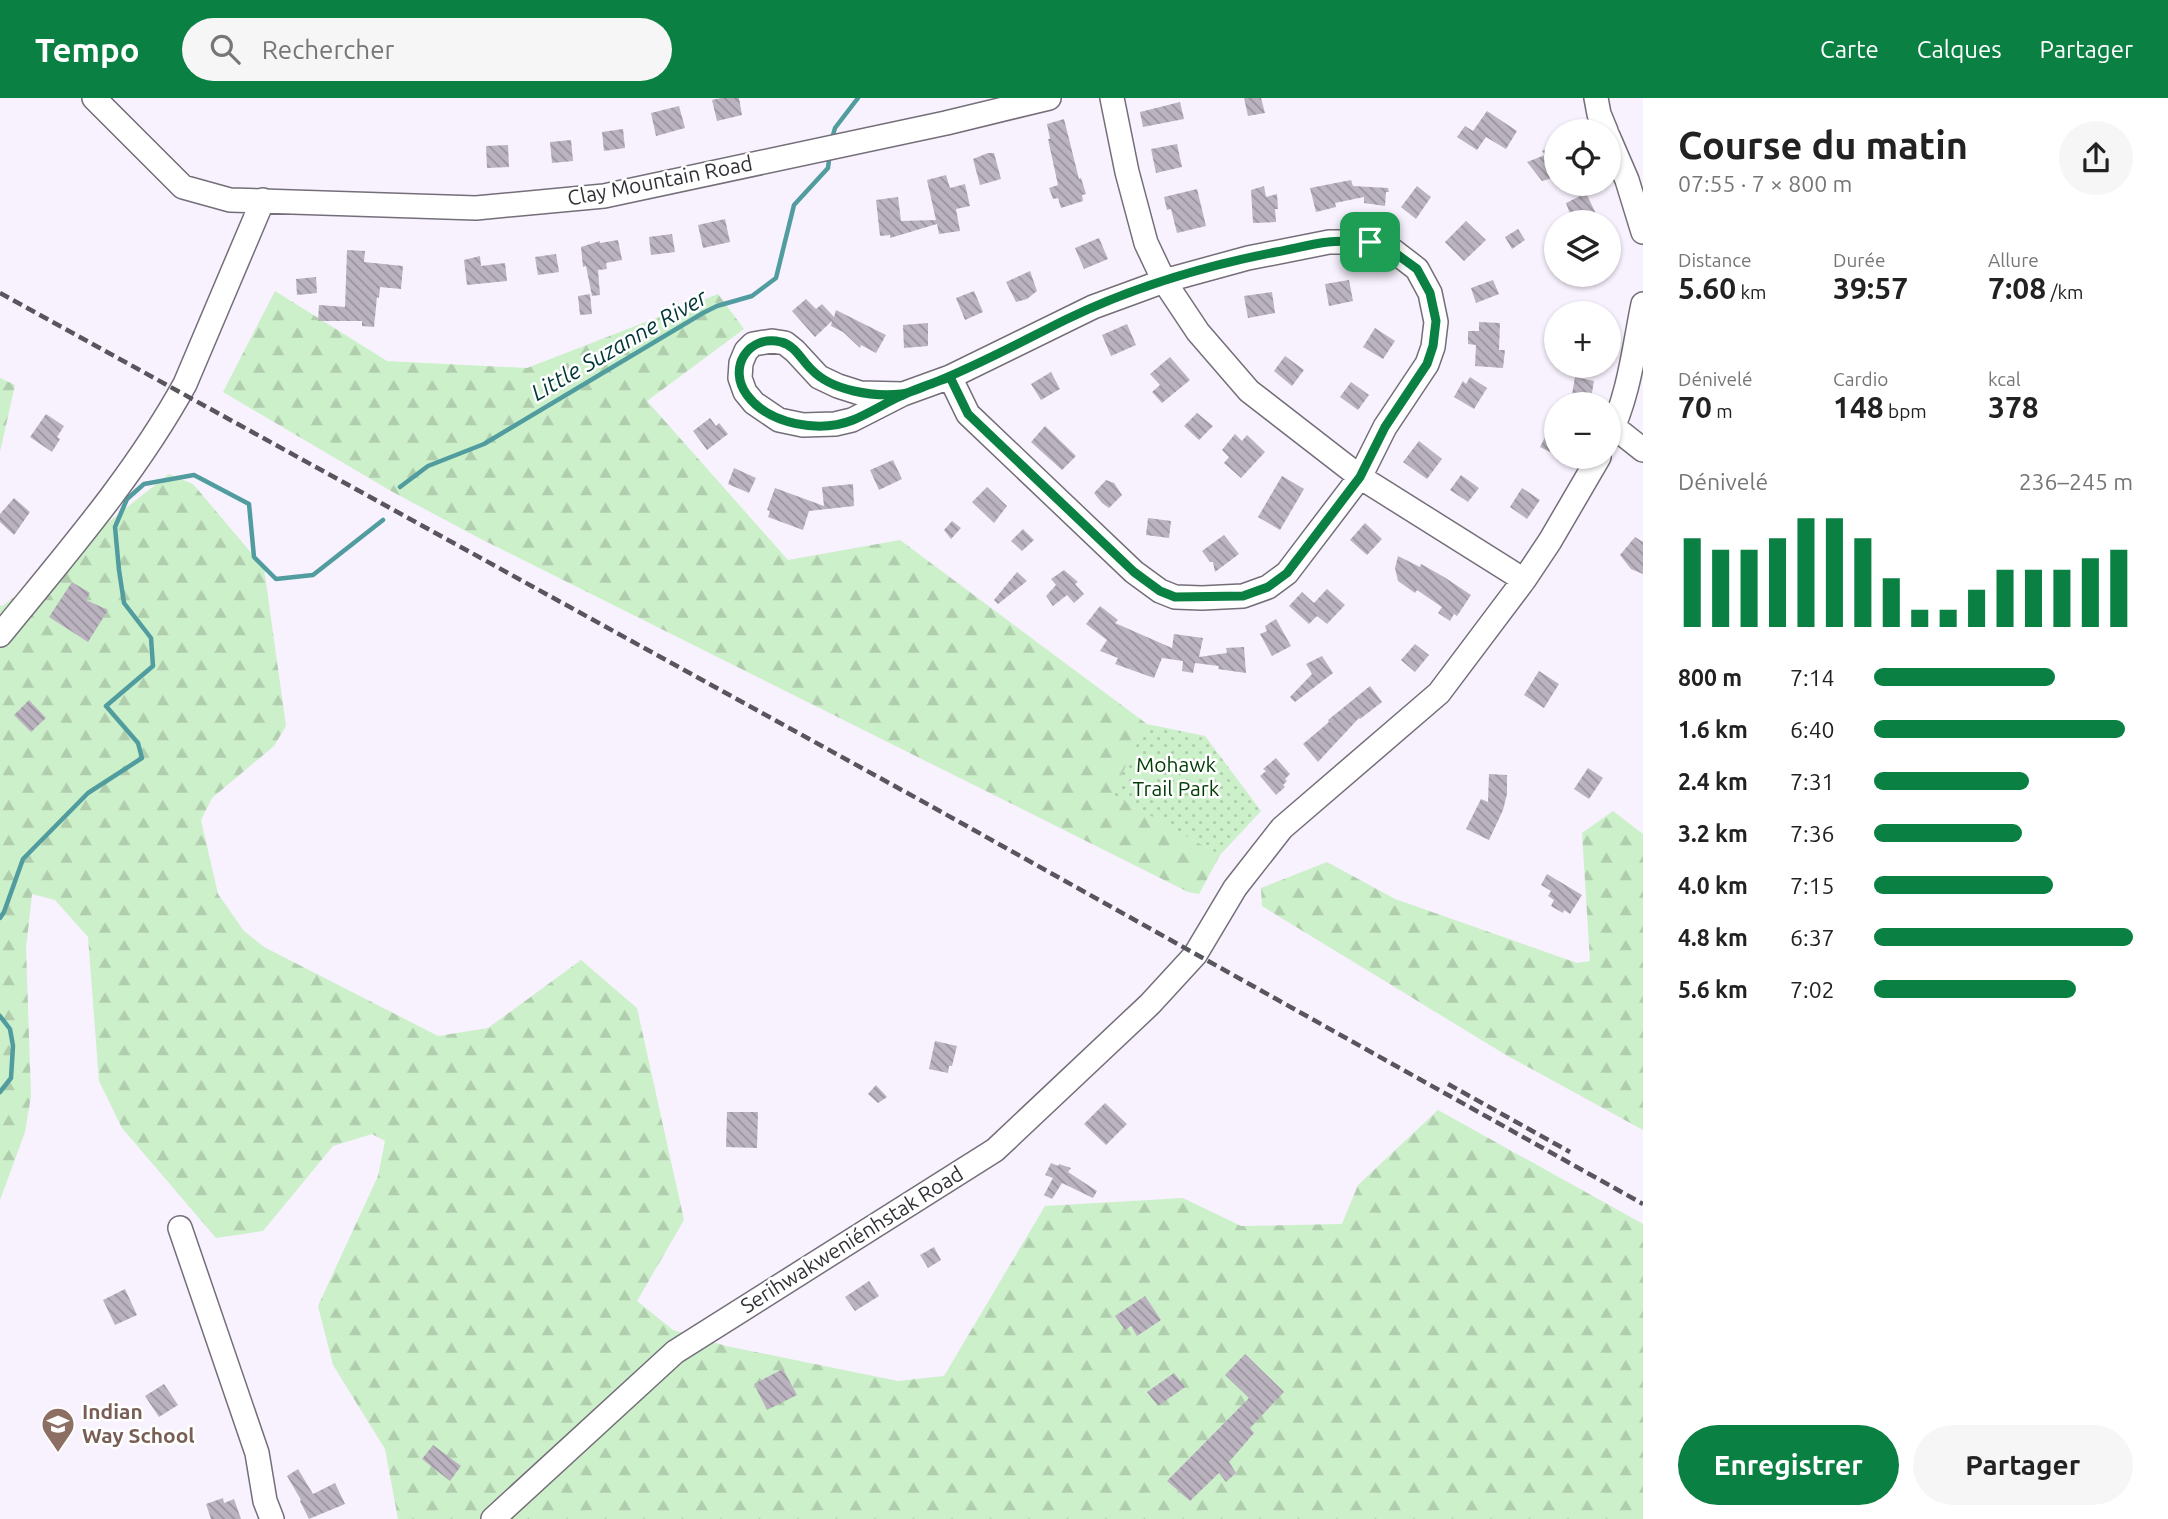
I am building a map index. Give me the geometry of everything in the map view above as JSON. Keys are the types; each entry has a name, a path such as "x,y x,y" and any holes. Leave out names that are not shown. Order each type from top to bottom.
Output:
{"street":[{"name":"Clay Mountain Road","path":"94,98 183,187 230,200 476,208 604,196 946,123 1049,98"},
{"path":"1112,98 1127,172 1146,243 1164,281 1199,332 1249,391 1360,477 1524,580"},
{"path":"1596,98 1601,119"},
{"path":"1621,166 1643,232"},
{"path":"0,635 112,498 172,408 185,384 263,200"},
{"path":"903,394 860,393 838,386 819,377 785,343 772,341 753,344 746,351 741,363 740,378 745,392 754,403 779,420 803,425 835,424 852,420 903,394 950,377 1093,307 1164,281 1248,258 1329,242 1370,242 1391,250 1417,269 1430,293 1436,321 1433,346 1427,364 1385,427 1360,477 1287,573 1268,587 1243,596 1175,597 1160,591 1134,572 968,414 950,377"},
{"path":"1621,402 1643,304"},
{"path":"1621,438 1643,450"},
{"name":"Serihwakweniénhstak Road","path":"493,1519 675,1352 995,1150 1150,1004 1200,948 1235,888 1282,828 1439,693 1524,580 1592,469"},
{"path":"180,1228 257,1453 265,1501 272,1519"}],"green space":[{"path":"275,291 387,361 527,368 718,294 744,329 647,401 788,560 900,540 1147,724 1113,794 1220,855 1199,894 1188,892 477,537 391,491 223,392"},
{"path":"0,378 15,385 0,452"},
{"path":"169,474 193,484 264,568 286,726 274,746 212,798 201,820 218,894 244,931 264,947 438,1036 488,1028 581,960 637,1008 684,1220 637,1301 673,1330 726,1346 898,1381 944,1376 1045,1206 1183,1198 1241,1226 1342,1224 1358,1185 1438,1110 1643,1224 1643,1519 398,1519 385,1449 333,1365 318,1306 378,1176 385,1141 372,1134 333,1146 263,1231 216,1238 122,1128 99,1081 88,937 55,900 32,894 26,948 31,1096 25,1132 0,1200 0,606"},
{"name":"Mohawk Trail Park","path":"1147,724 1205,736 1261,811 1220,855 1112,794"},
{"path":"1613,811 1643,834 1643,1130 1506,1055 1262,906 1261,888 1327,862 1395,899 1577,963 1590,961 1582,833"}],"building":[{"path":"739,98 742,115 717,121 712,100"},
{"path":"1244,98 1261,98 1265,113 1248,116"},
{"path":"1180,102 1184,119 1143,127 1140,112"},
{"path":"679,106 685,128 656,136 651,113"},
{"path":"1487,111 1517,131 1506,149 1486,137 1477,150 1457,137 1465,126 1473,131"},
{"path":"1064,119 1079,179 1081,178 1086,194 1082,195 1083,201 1061,208 1058,198 1053,199 1049,188 1058,185 1047,124"},
{"path":"623,129 625,148 604,151 602,132"},
{"path":"571,140 573,161 552,163 550,142"},
{"path":"1177,144 1182,167 1156,173 1151,149"},
{"path":"508,145 509,167 487,168 486,146"},
{"path":"994,153 1001,179 980,185 973,159"},
{"path":"1544,155 1544,180 1542,181 1527,162"},
{"path":"946,175 950,188 965,184 970,206 956,209 960,231 939,234 937,224 890,238 890,235 880,236 876,200 898,197 901,221 936,220 927,180"},
{"path":"1351,180 1353,186 1388,188 1385,206 1364,203 1364,197 1335,203 1336,207 1316,212 1310,188"},
{"path":"1264,186 1266,197 1277,194 1276,222 1253,223 1251,190"},
{"path":"1417,186 1431,197 1416,219 1401,207"},
{"path":"1197,189 1206,226 1177,233 1171,209 1167,210 1164,197"},
{"path":"1580,196 1587,196 1594,210 1569,210 1566,203"},
{"path":"725,219 730,242 703,248 698,225"},
{"path":"1466,221 1486,240 1464,261 1445,242"},
{"path":"1518,229 1525,240 1512,249 1505,237"},
{"path":"672,234 675,252 651,255 649,237"},
{"path":"1099,238 1108,259 1084,269 1075,248"},
{"path":"618,240 622,260 606,263 607,269 598,270 600,295 592,296 586,266 583,267 581,247 600,241"},
{"path":"347,250 365,251 364,262 403,266 401,289 380,287 374,327 362,326 362,321 318,321 319,305 345,307"},
{"path":"556,254 559,272 538,275 535,257"},
{"path":"480,256 481,266 505,263 507,281 467,285 464,260"},
{"path":"1030,271 1037,291 1027,299 1016,302 1006,282"},
{"path":"316,277 317,293 297,295 296,279"},
{"path":"1349,280 1353,301 1329,306 1325,284"},
{"path":"1493,280 1499,294 1476,303 1471,288"},
{"path":"974,291 983,312 965,320 956,298"},
{"path":"1272,292 1275,313 1248,318 1244,296"},
{"path":"590,294 592,314 580,315 578,296"},
{"path":"806,299 816,309 822,304 834,317 836,310 886,335 876,353 861,345 860,348 843,332 831,326 832,321 815,337 792,311"},
{"path":"1479,322 1500,323 1499,350 1505,350 1503,368 1475,366 1476,345 1468,344 1468,331 1479,331"},
{"path":"928,323 928,346 904,348 903,325"},
{"path":"1127,324 1136,345 1111,356 1102,335"},
{"path":"1375,328 1395,341 1383,359 1363,347"},
{"path":"1285,356 1304,370 1292,386 1274,371"},
{"path":"1170,357 1190,380 1162,403 1152,392 1160,385 1150,374"},
{"path":"1051,372 1060,389 1041,400 1031,384"},
{"path":"1470,377 1487,388 1474,409 1454,397 1463,381 1466,384"},
{"path":"1575,378 1594,381 1592,392 1572,392"},
{"path":"1351,382 1369,395 1358,410 1340,397"},
{"path":"1197,413 1213,426 1199,440 1184,426"},
{"path":"46,414 64,426 52,452 30,437"},
{"path":"710,418 716,426 719,423 728,434 707,450 693,431"},
{"path":"1045,426 1076,456 1062,470 1031,442"},
{"path":"1235,434 1242,441 1247,435 1265,452 1241,478 1224,463 1229,457 1222,450"},
{"path":"1419,441 1442,459 1427,479 1403,462"},
{"path":"893,460 902,479 879,490 870,470"},
{"path":"734,468 756,478 749,493 728,484"},
{"path":"1461,475 1479,488 1468,502 1450,490"},
{"path":"1282,476 1304,489 1280,530 1258,517"},
{"path":"1106,480 1114,483 1122,495 1109,508 1094,493"},
{"path":"853,484 854,506 809,511 803,530 768,517 770,511 767,510 775,488 824,506 822,487"},
{"path":"987,487 1007,506 994,523 972,502"},
{"path":"1522,488 1540,500 1527,519 1510,507"},
{"path":"14,498 30,512 14,535 0,522 0,514"},
{"path":"1148,518 1171,521 1169,538 1146,535"},
{"path":"952,521 961,528 951,539 944,530"},
{"path":"1365,523 1382,539 1367,555 1350,540"},
{"path":"1023,529 1034,540 1022,551 1011,541"},
{"path":"1224,535 1239,554 1215,572 1213,562 1210,562 1202,551"},
{"path":"1635,537 1643,542 1643,574 1631,569 1620,555"},
{"path":"1398,556 1420,567 1421,564 1471,595 1457,616 1454,614 1450,621 1438,613 1442,607 1398,581 1395,568"},
{"path":"1064,570 1078,582 1075,584 1084,594 1074,603 1067,595 1053,606 1046,596 1056,585 1051,579"},
{"path":"1017,572 1027,581 998,604 994,600"},
{"path":"72,582 90,593 86,600 108,610 88,642 49,617"},
{"path":"1327,589 1345,605 1327,624 1317,616 1309,624 1289,606 1302,592 1314,603"},
{"path":"1100,606 1118,620 1115,623 1172,648 1174,634 1203,638 1199,657 1227,653 1226,648 1244,647 1246,673 1195,663 1193,673 1182,671 1183,661 1162,658 1154,678 1115,664 1118,658 1100,651 1107,640 1086,624"},
{"path":"1276,619 1291,646 1272,656 1260,634 1267,631 1265,626"},
{"path":"1415,644 1429,655 1415,672 1401,660"},
{"path":"1322,656 1333,673 1295,702 1290,697 1312,674 1306,664"},
{"path":"1539,671 1559,684 1544,708 1524,695"},
{"path":"1370,686 1382,702 1359,718 1318,762 1303,744"},
{"path":"29,700 46,718 31,732 14,715"},
{"path":"1276,758 1290,774 1285,779 1285,787 1276,795 1260,776 1266,771 1263,769"},
{"path":"1588,768 1603,778 1589,799 1574,789"},
{"path":"1489,774 1507,775 1507,794 1503,810 1489,840 1466,829 1481,799 1488,802"},
{"path":"1547,874 1582,895 1570,914 1551,906 1554,900 1548,896 1551,891 1541,885"},
{"path":"935,1041 957,1046 948,1073 929,1069"},
{"path":"876,1085 887,1097 878,1103 868,1094"},
{"path":"1105,1103 1127,1124 1106,1145 1084,1124"},
{"path":"727,1112 758,1112 757,1148 726,1147"},
{"path":"1051,1163 1071,1168 1068,1172 1097,1191 1093,1198 1062,1183 1052,1199 1044,1195 1053,1178 1045,1175"},
{"path":"934,1247 941,1260 928,1268 920,1255"},
{"path":"869,1281 879,1296 855,1311 845,1297"},
{"path":"125,1289 137,1315 115,1325 103,1300"},
{"path":"1145,1296 1161,1320 1137,1336 1131,1326 1125,1330 1115,1316"},
{"path":"1245,1354 1284,1392 1250,1428 1254,1433 1229,1462 1236,1473 1226,1482 1219,1473 1190,1501 1167,1481 1249,1398 1225,1375"},
{"path":"783,1369 797,1395 767,1410 754,1384"},
{"path":"1174,1373 1185,1387 1158,1406 1147,1392"},
{"path":"164,1384 178,1405 159,1417 145,1396"},
{"path":"433,1445 461,1466 450,1481 422,1459"},
{"path":"298,1469 313,1494 335,1483 345,1504 309,1519 287,1476"},
{"path":"223,1498 224,1503 234,1499 241,1519 211,1519 206,1504"}],"waterway":[{"name":"Little Suzanne River","path":"833,135 835,128 858,98"},
{"name":"Little Suzanne River","path":"400,487 428,466 484,444 703,313 752,296 776,278 794,205 828,168 829,160"},
{"name":"Little Suzanne River","path":"0,918 23,859 88,793 142,758 138,743 106,706 153,666 151,638 124,603 115,527 127,499 144,484 194,475 249,504 254,557 276,579 313,575 383,520"},
{"name":"Little Suzanne River","path":"0,1016 10,1029 13,1046 11,1078 0,1092"}],"railway":[{"path":"0,293 929,805 1643,1204"},
{"path":"1448,1084 1570,1152"}],"place":[{"name":"Indian Way School","path":"58,1454"}],"route":[{"path":"1370,242 1329,242 1248,258 1164,281 1093,307 950,377 903,394 860,393 838,386 819,377 785,343 772,341 753,344 746,351 741,363 740,378 745,392 754,403 779,420 803,425 835,424 852,420 903,394 950,377 968,414 1134,572 1160,591 1175,597 1243,596 1268,587 1287,573 1360,477 1385,427 1427,364 1433,346 1436,321 1430,293 1417,269 1391,250 1370,242"}]}
